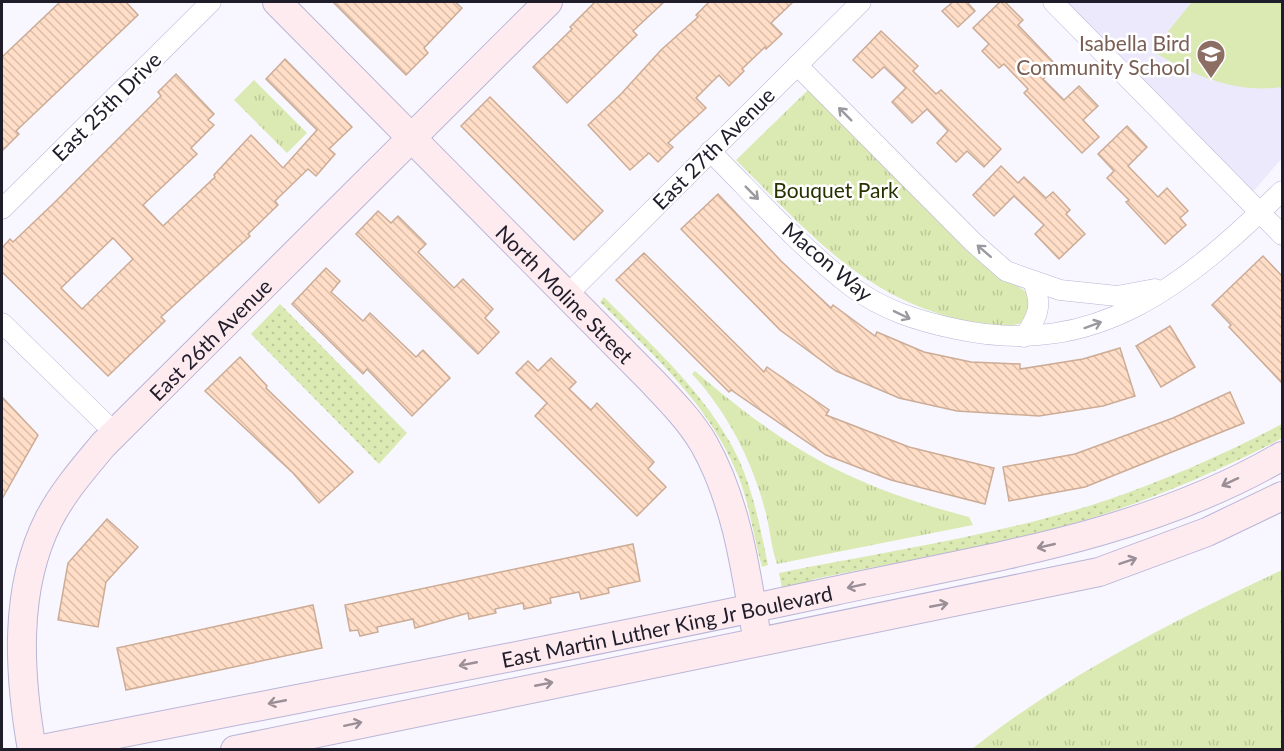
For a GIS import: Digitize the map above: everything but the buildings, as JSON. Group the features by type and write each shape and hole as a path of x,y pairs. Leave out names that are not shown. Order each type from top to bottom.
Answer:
{"main road":[{"name":"North Moline Street","path":"277,2 673,402 704,443 729,501 758,641"},
{"name":"East 26th Avenue","path":"32,750 25,707 21,649 26,592 48,520 61,498 115,433 548,2"},
{"name":"East Martin Luther King Jr Boulevard","path":"37,750 752,609 1046,546 1124,526 1198,496 1282,456"},
{"name":"East Martin Luther King Jr Boulevard","path":"234,750 1099,572 1207,532 1282,496"}],"street":[{"name":"East 25th Drive","path":"2,209 211,2"},
{"name":"East 27th Avenue","path":"566,296 861,2"},
{"path":"1053,2 1282,236"},
{"name":"Macon Way","path":"797,65 973,243 1006,271 1060,290 1118,296 1173,286"},
{"name":"Macon Way","path":"710,151 802,242 852,287 911,319 987,336 1024,337 1087,328 1117,316 1173,286 1198,268 1282,191"},
{"path":"1024,337 1040,309 1038,294 1033,282"},
{"path":"2,323 115,433"}],"shaded area":[{"name":"Isabella Bird Community School","path":"1061,2 1282,2 1282,158 1252,193"}],"green space":[{"path":"1192,2 1282,2 1282,87 1247,88 1214,81 1183,68 1152,51"},
{"path":"254,80 307,133 287,153 234,100"},
{"name":"Bouquet Park","path":"809,89 982,264 1025,291 1032,304 1023,322 1005,326 992,325 935,313 871,282 815,238 736,160"},
{"path":"604,297 686,382 728,439 748,484 768,565 762,567 737,473 711,424 678,381 600,302"},
{"path":"280,304 407,433 379,464 251,334"},
{"path":"695,371 760,423 822,462 889,492 969,517 973,525 777,564 760,491 753,473 727,421 692,374"},
{"path":"1282,424 1282,438 1271,444 1221,468 1120,509 1005,541 814,579 803,586 782,588 779,573 986,533 1107,500 1196,465"},
{"path":"1282,570 1282,749 972,749 1045,697 1122,650"}],"place":[{"name":"Isabella Bird Community School","path":"1211,80"}]}
